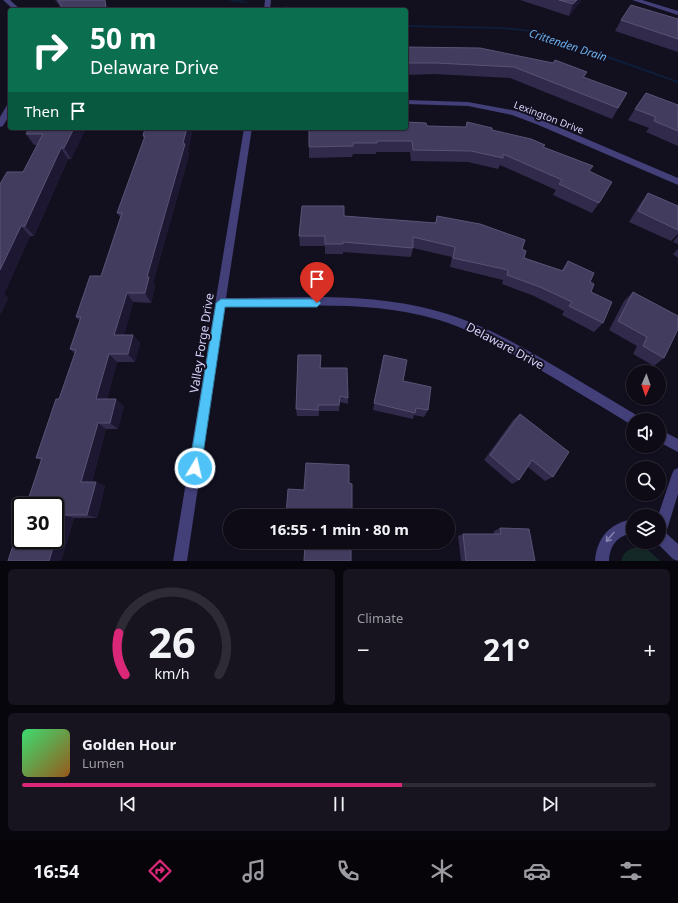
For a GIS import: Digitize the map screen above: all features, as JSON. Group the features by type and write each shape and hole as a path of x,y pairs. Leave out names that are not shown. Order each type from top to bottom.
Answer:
{"street":[{"path":"6,0 16,8"},
{"path":"635,0 650,2 678,13"},
{"name":"Lexington Drive","path":"408,102 468,104 514,113 539,122 678,182"},
{"path":"0,124 8,110"},
{"name":"Valley Forge Drive","path":"180,561 248,130"},
{"name":"Delaware Drive","path":"221,303 345,303 386,305 421,311 452,319 510,346 626,415"},
{"path":"666,439 678,446"},
{"path":"666,513 678,474"},
{"path":"602,561 604,545 610,535 620,528 626,527"},
{"path":"666,542 678,554"}],"green space":[{"path":"631,549 647,549 660,561 621,561 623,555"}],"building":[{"path":"58,0 105,0 106,8 62,8"},
{"path":"559,0 577,0 573,4"},
{"path":"631,5 678,19 678,39 621,20"},
{"path":"408,47 480,48 553,63 555,60 587,72 583,77 627,93 618,108 514,67 408,63"},
{"path":"646,93 678,105 678,131 654,121 656,117 635,109"},
{"path":"408,122 426,123 427,126 466,127 467,122 492,128 492,130 531,139 545,145 543,147 593,166 589,171 612,182 599,203 559,184 562,180 503,154 503,158 471,151 413,150 412,141 377,141 377,143 353,143 353,146 309,147 309,130 408,130"},
{"path":"28,130 73,130 64,148 61,148 25,226 21,226 0,270 0,184 7,172 23,172 43,134 26,134"},
{"path":"144,130 186,130 183,143 185,144 147,277 149,277 145,293 127,293 114,335 133,335 128,354 109,354 96,399 116,399 110,423 98,423 81,482 96,482 87,515 64,515 64,497 29,497 42,458 36,458 56,399 59,399 76,350 70,349 81,317 76,317 90,276 101,276 122,213 117,213 145,136 143,136"},
{"path":"648,193 678,206 678,230 638,211"},
{"path":"302,206 344,206 344,216 436,223 437,216 480,224 525,240 522,249 526,251 524,258 563,271 568,261 594,273 590,282 594,284 591,292 612,302 603,323 569,306 572,302 540,287 507,275 508,270 453,258 455,247 413,237 413,248 343,242 343,244 325,244 325,236 299,236"},
{"path":"633,292 678,316 678,329 664,358 643,346 647,337 618,321"},
{"path":"298,355 321,355 320,368 347,368 348,398 340,396 339,405 318,405 318,410 296,409"},
{"path":"384,355 407,360 403,381 431,387 428,410 416,408 415,413 374,403"},
{"path":"520,414 569,452 553,477 532,460 519,480 490,455"},
{"path":"306,463 349,465 349,483 352,484 352,509 287,509 288,489 304,490"},
{"path":"500,528 529,529 535,561 466,561 463,534 501,534"},
{"path":"12,549 53,549 49,561 8,561"},
{"path":"305,549 351,549 351,561 304,561"}],"waterway":[{"name":"Crittenden Drain","path":"231,0 246,2"},
{"name":"Crittenden Drain","path":"286,7 292,8"},
{"name":"Crittenden Drain","path":"408,26 502,28 531,31 678,82"}],"route":[{"path":"195,468 221,303 317,303"}]}
